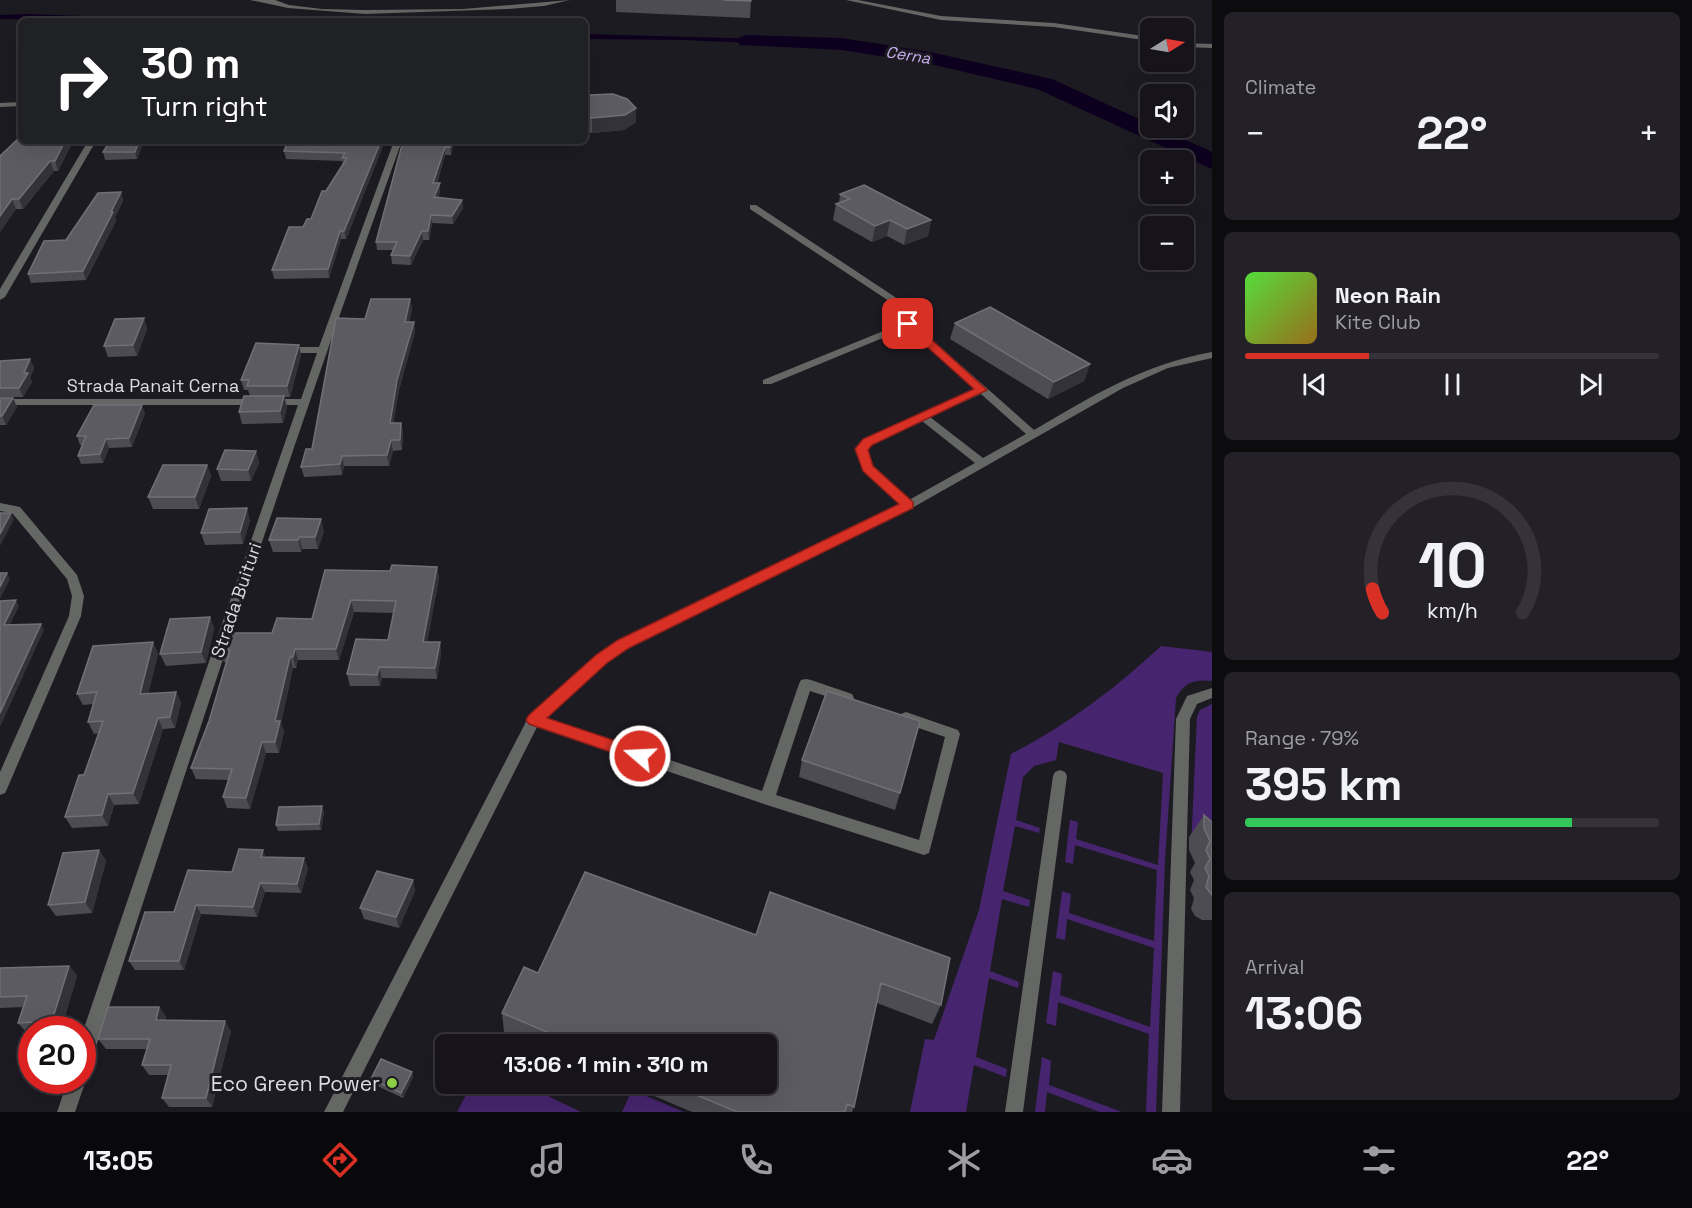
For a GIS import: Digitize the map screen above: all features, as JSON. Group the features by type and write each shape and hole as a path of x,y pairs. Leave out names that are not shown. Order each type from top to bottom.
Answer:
{"street":[{"path":"253,0 271,1 299,8 465,12 527,8 567,0"},
{"path":"849,0 941,18 1054,25 1140,38"},
{"path":"1194,45 1212,46"},
{"path":"0,105 18,104"},
{"path":"0,297 90,144"},
{"name":"Strada Buituri","path":"96,1020 217,655 323,350 398,144"},
{"path":"753,207 892,299 908,324 1033,435"},
{"path":"767,382 908,324"},
{"path":"271,350 323,350"},
{"path":"333,1112 534,720 602,659 624,644 908,505 1120,385 1189,358 1212,355"},
{"path":"908,505 867,468 861,449 868,442 981,390"},
{"name":"Strada Panait Cerna","path":"0,402 306,402"},
{"path":"924,418 983,464"},
{"path":"0,507 16,510 26,520 73,578 78,596 75,616 8,755 0,789"},
{"path":"767,799 806,684 863,703"},
{"path":"1171,1112 1183,719 1192,700 1212,693"},
{"path":"534,720 767,799 924,848 953,734 897,715"},
{"path":"1014,1112 1060,776"},
{"path":"66,1112 72,1094"}],"shaded area":[{"path":"30,14 133,18 0,19 0,15"},
{"path":"588,34 804,40 802,45 588,39"},
{"path":"1161,646 1212,652 1212,681 1200,681 1186,685 1176,698 1165,861 1156,1112 1146,1112 1149,1034 1058,1002 1056,1026 1046,1023 1053,971 1062,974 1060,995 1150,1027 1154,948 1067,919 1065,940 1056,938 1062,891 1071,894 1069,913 1154,941 1157,870 1075,845 1073,864 1065,862 1070,820 1078,822 1076,839 1158,865 1163,773 1059,742 1056,760 1034,766 1023,777 1016,820 1040,828 1039,833 1015,826 1003,891 1030,900 1029,907 1002,899 990,971 1019,982 1018,988 989,978 976,1057 1007,1069 1006,1077 974,1065 966,1112 910,1112 925,1039 934,1040 979,910 1011,754 1090,705"},
{"path":"1212,704 1212,853 1191,848 1197,716 1200,710"},
{"path":"1042,1057 1051,1061 1049,1085 1122,1112 1100,1112 1047,1092 1045,1112 1035,1112"},
{"path":"466,1094 544,1094 581,1112 457,1112"},
{"path":"630,1094 641,1094 684,1112 622,1112"}],"building":[{"path":"613,94 627,99 636,108 625,115 592,118 588,117 588,95"},
{"path":"18,139 18,144 64,144 55,161 50,161 19,199 12,199 0,216 0,156"},
{"path":"108,144 138,144 135,152 103,152"},
{"path":"287,144 380,144 344,231 340,231 328,269 272,270 289,227 303,227 307,219 311,219 322,191 326,191 347,158 342,158 345,153 284,151"},
{"path":"402,144 450,144 450,147 445,147 433,183 440,183 434,197 462,200 452,216 431,215 428,231 422,231 410,256 391,255 397,242 376,242"},
{"path":"864,185 931,220 907,229 890,220 875,226 836,204 850,199 840,194"},
{"path":"121,192 83,271 28,274 44,241 66,240 98,193"},
{"path":"371,299 410,299 405,322 414,322 397,380 390,423 401,423 400,440 391,440 387,455 342,456 340,464 301,467 306,449 312,449 336,318 365,319"},
{"path":"990,307 1090,364 1054,382 955,323"},
{"path":"144,318 133,345 104,346 115,319"},
{"path":"256,343 299,345 287,386 247,386 249,380 241,380"},
{"path":"30,359 24,373 28,373 19,388 0,388 0,361"},
{"path":"244,396 284,396 280,411 239,412"},
{"path":"0,398 13,398 2,416 0,416"},
{"path":"94,405 142,405 129,438 106,439 100,454 78,456 86,436 77,436"},
{"path":"225,450 256,451 248,470 217,469"},
{"path":"163,465 207,465 195,497 148,497"},
{"path":"247,508 240,532 201,533 209,509"},
{"path":"0,513 11,513 0,534"},
{"path":"277,518 321,519 315,537 299,537 298,540 269,540"},
{"path":"392,565 437,567 423,642 440,642 435,668 379,667 377,675 347,674 356,639 388,640 396,601 351,600 336,649 295,649 293,657 290,657 275,721 280,721 275,742 262,742 246,798 223,797 232,769 191,768 209,721 230,650 220,651 226,633 272,633 277,618 312,619 325,570 390,571"},
{"path":"0,573 7,573 0,587"},
{"path":"16,600 4,625 41,624 0,713 0,601"},
{"path":"210,617 201,652 160,654 170,619"},
{"path":"153,642 140,694 176,692 170,717 158,718 133,793 108,794 102,815 65,817 79,775 84,775 103,721 88,722 97,692 77,694 93,646"},
{"path":"827,691 920,721 900,793 802,760"},
{"path":"322,806 319,824 276,825 279,807"},
{"path":"1204,815 1212,822 1212,895 1206,887 1209,876 1205,868 1210,859 1206,850 1210,841 1204,828"},
{"path":"239,849 263,850 261,857 304,858 297,884 260,883 253,907 196,905 179,961 129,961 145,912 174,912 188,870 232,872"},
{"path":"99,850 85,902 48,905 63,853"},
{"path":"377,871 413,880 396,917 360,908"},
{"path":"585,872 756,935 770,892 950,958 941,1005 881,983 854,1107 847,1104 845,1112 737,1112 694,1094 777,1094 777,1034 551,1034 502,1013 524,967 538,973"},
{"path":"69,966 54,1016 20,1016 27,996 0,997 0,968"},
{"path":"108,1007 159,1007 156,1020 225,1021 206,1098 162,1098 171,1065 142,1065 150,1039 98,1039"},
{"path":"381,1059 412,1072 401,1093 371,1079"}],"waterway":[{"name":"Cerna","path":"747,41 842,44 930,58 1044,84 1212,161"}],"place":[{"name":"Eco Green Power","path":"392,1083"}],"route":[{"path":"640,756 534,720 602,659 624,644 908,505 867,468 861,449 868,442 981,390 908,324"}]}
